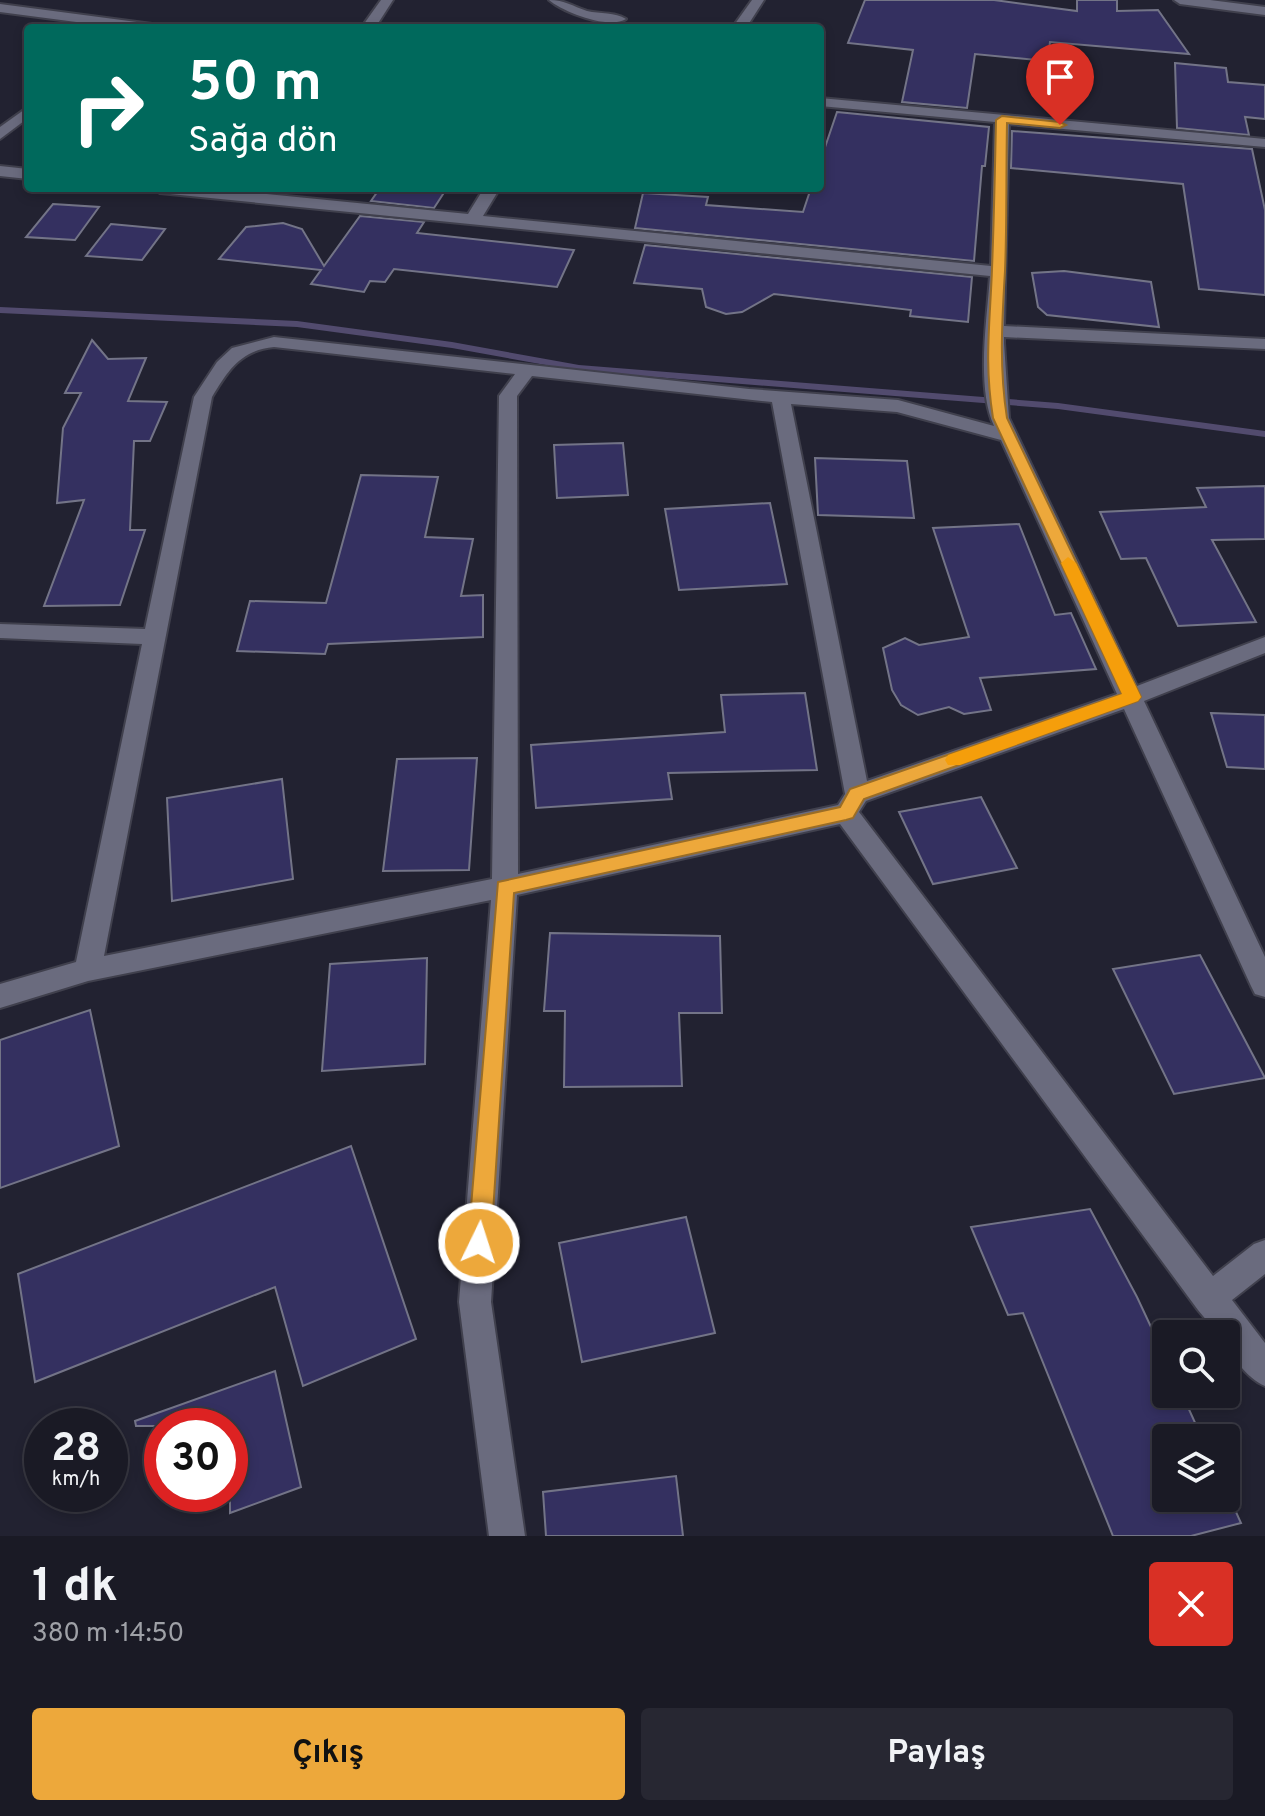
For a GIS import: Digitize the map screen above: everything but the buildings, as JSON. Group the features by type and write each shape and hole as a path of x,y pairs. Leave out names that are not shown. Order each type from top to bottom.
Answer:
{"street":[{"path":"24,12 38,0"},
{"path":"371,24 387,0"},
{"path":"555,0 583,14 618,19"},
{"path":"742,24 758,0"},
{"path":"1180,0 1265,11"},
{"path":"0,8 106,24"},
{"path":"824,102 1265,143"},
{"path":"0,135 24,114"},
{"path":"1002,120 998,272 993,331 994,383 1004,427 1265,986"},
{"path":"0,171 24,174"},
{"path":"198,192 998,272"},
{"path":"472,221 490,192"},
{"path":"993,331 1265,344"},
{"path":"88,970 203,397 226,359 254,342 780,397 898,406 1004,427"},
{"path":"507,1536 475,1302 505,887 508,396 527,371"},
{"path":"780,397 852,804 1209,1299 1265,1370"},
{"path":"0,631 155,637"},
{"path":"0,996 88,970 505,887 852,804 1265,645"},
{"path":"1209,1299 1265,1255"}],"waterway":[{"path":"0,310 297,324 452,345 579,368 1058,406 1265,434"}],"slow traffic":[{"path":"954,760 1132,697 1068,563"}],"route":[{"path":"479,1243 505,887 846,813 857,794 1132,697 1000,418 994,383 993,331 998,272 1002,120 1060,125"}]}
